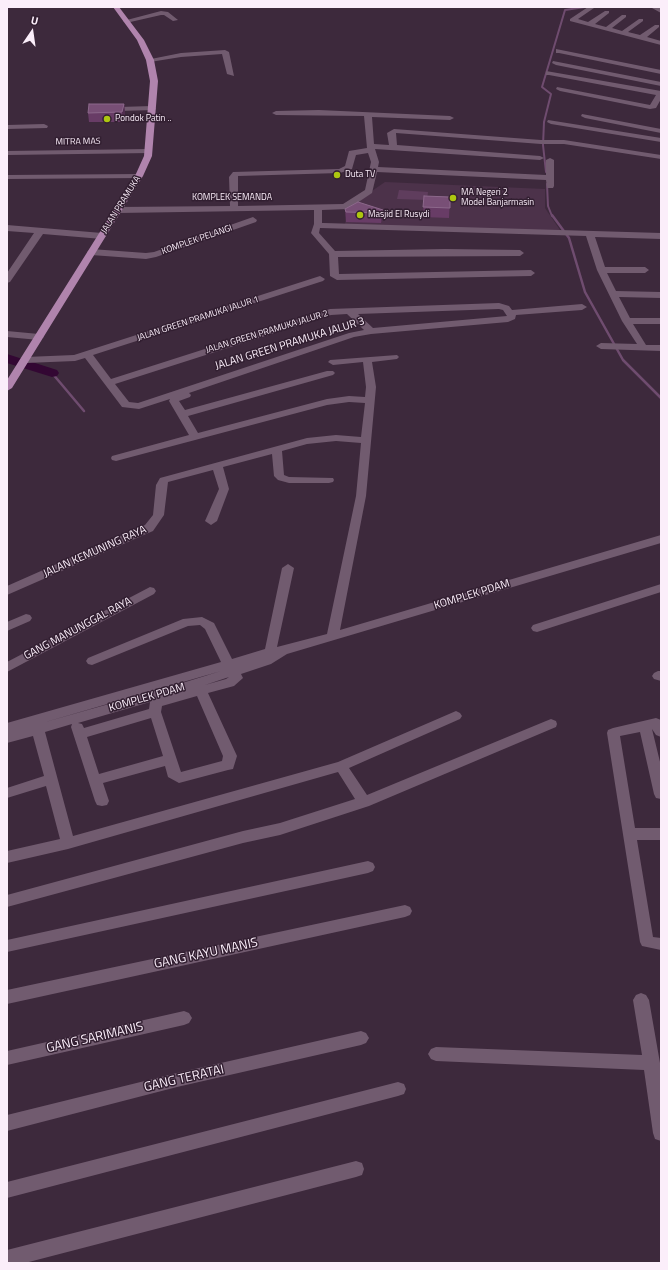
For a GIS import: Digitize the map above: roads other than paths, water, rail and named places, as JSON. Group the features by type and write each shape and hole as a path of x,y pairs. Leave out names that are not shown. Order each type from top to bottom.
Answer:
{"main road":[{"name":"JALAN PRAMUKA","path":"7,388 139,176 148,154 154,81 150,60 140,40 116,7"}],"street":[{"path":"654,7 661,11"},
{"path":"591,8 572,20 660,43"},
{"path":"589,25 607,12"},
{"path":"126,21 161,13 175,20"},
{"path":"607,29 624,16"},
{"path":"623,34 641,20"},
{"path":"641,38 657,26"},
{"path":"559,51 661,72"},
{"path":"150,60 181,55 224,52 231,74"},
{"path":"556,63 661,84"},
{"path":"549,73 660,96 652,106 647,106 560,89"},
{"path":"288,102 289,112"},
{"path":"316,102 319,112"},
{"path":"119,109 152,108"},
{"path":"276,113 319,112 450,118"},
{"path":"369,114 366,117 375,162 372,170 548,180 550,160"},
{"path":"585,116 661,131"},
{"path":"551,122 661,140"},
{"path":"7,127 44,126"},
{"path":"393,148 391,134 394,131 479,138 564,142 661,157"},
{"path":"476,154 479,138"},
{"path":"234,207 233,177 236,174 340,171 349,167 352,153 371,148 393,148 540,158"},
{"name":"MITRA MAS","path":"7,153 36,155"},
{"name":"MITRA MAS","path":"7,157 36,155 148,154"},
{"name":"KOMPLEK SEMANDA","path":"118,210 234,207 347,207 369,191 372,170"},
{"path":"7,177 139,176"},
{"path":"318,208 318,224 315,233 333,254 335,276 340,278 531,273"},
{"name":"KOMPLEK PELANGI","path":"91,252 146,256 156,254 253,220"},
{"path":"318,224 323,226 356,228 661,236"},
{"path":"7,228 102,236"},
{"path":"7,280 40,231"},
{"path":"590,234 601,270 627,321 643,347"},
{"path":"333,254 445,252 520,253"},
{"path":"601,270 645,270"},
{"name":"JALAN GREEN PRAMUKA JALUR 1","path":"25,361 75,358 320,279"},
{"path":"613,294 661,295"},
{"name":"JALAN GREEN PRAMUKA JALUR 2","path":"109,383 322,314 349,311 499,306 506,308 510,313 582,307"},
{"path":"349,311 371,331"},
{"name":"JALAN GREEN PRAMUKA JALUR 3","path":"109,383 126,405 139,406 333,341 371,331 508,319 512,317 510,313"},
{"path":"627,321 661,321"},
{"path":"7,334 39,337"},
{"path":"601,346 661,348"},
{"path":"196,438 174,401 177,397 320,352"},
{"path":"87,354 109,383"},
{"path":"333,362 394,357"},
{"path":"332,636 359,508 370,400 371,376 367,359"},
{"path":"183,414 330,373"},
{"path":"116,458 327,402 349,399 370,400"},
{"name":"JALAN KEMUNING RAYA","path":"7,591 149,528 158,515 161,486 164,480 242,458 322,438 365,440"},
{"path":"277,450 279,476 282,478 289,480 329,480"},
{"path":"211,521 224,489 217,465"},
{"name":"KOMPLEK PDAM","path":"7,728 36,724 72,714 272,656 332,636 661,539"},
{"path":"272,656 288,568"},
{"path":"537,628 661,588"},
{"name":"GANG MANUNGGAL RAYA","path":"7,667 150,591"},
{"path":"7,627 26,618"},
{"path":"92,661 196,620 206,622 210,626 230,668 237,678 234,682 160,701 154,707 154,712 171,759 174,775 183,778 225,766 230,763 230,756 201,691"},
{"path":"80,734 154,712"},
{"path":"72,714 102,801"},
{"path":"7,857 68,843 341,766 456,716"},
{"path":"661,732 656,723 613,733 647,942 661,944"},
{"path":"36,724 68,843"},
{"name":"KOMPLEK PDAM","path":"7,738 36,724"},
{"path":"7,901 236,839 280,829 364,802 551,724"},
{"path":"645,726 661,794"},
{"path":"96,780 171,759"},
{"path":"341,766 364,802"},
{"path":"7,793 52,779"},
{"path":"629,834 661,834"},
{"path":"7,946 368,867"},
{"name":"GANG KAYU MANIS","path":"7,997 405,910"},
{"path":"642,1000 661,1132"},
{"name":"GANG SARIMANIS","path":"7,1058 184,1018"},
{"name":"GANG TERATAI","path":"7,1123 177,1080 361,1038"},
{"path":"436,1054 652,1063"},
{"path":"7,1190 398,1088"},
{"path":"7,1259 356,1169"}],"waterway":[{"path":"546,172 543,145 544,122 551,94 542,87 565,10 585,7"},
{"path":"547,184 548,206 552,216"},
{"path":"552,215 569,238 585,292 623,360 661,398"},
{"path":"7,358 52,373"},
{"path":"52,373 84,411"}],"place":[{"name":"Pondok Patin ..","path":"107,119"},
{"name":"Duta TV","path":"337,175"},
{"name":"MA Negeri 2 Model Banjarmasin","path":"453,198"},
{"name":"Masjid El Rusydi","path":"360,215"}]}
